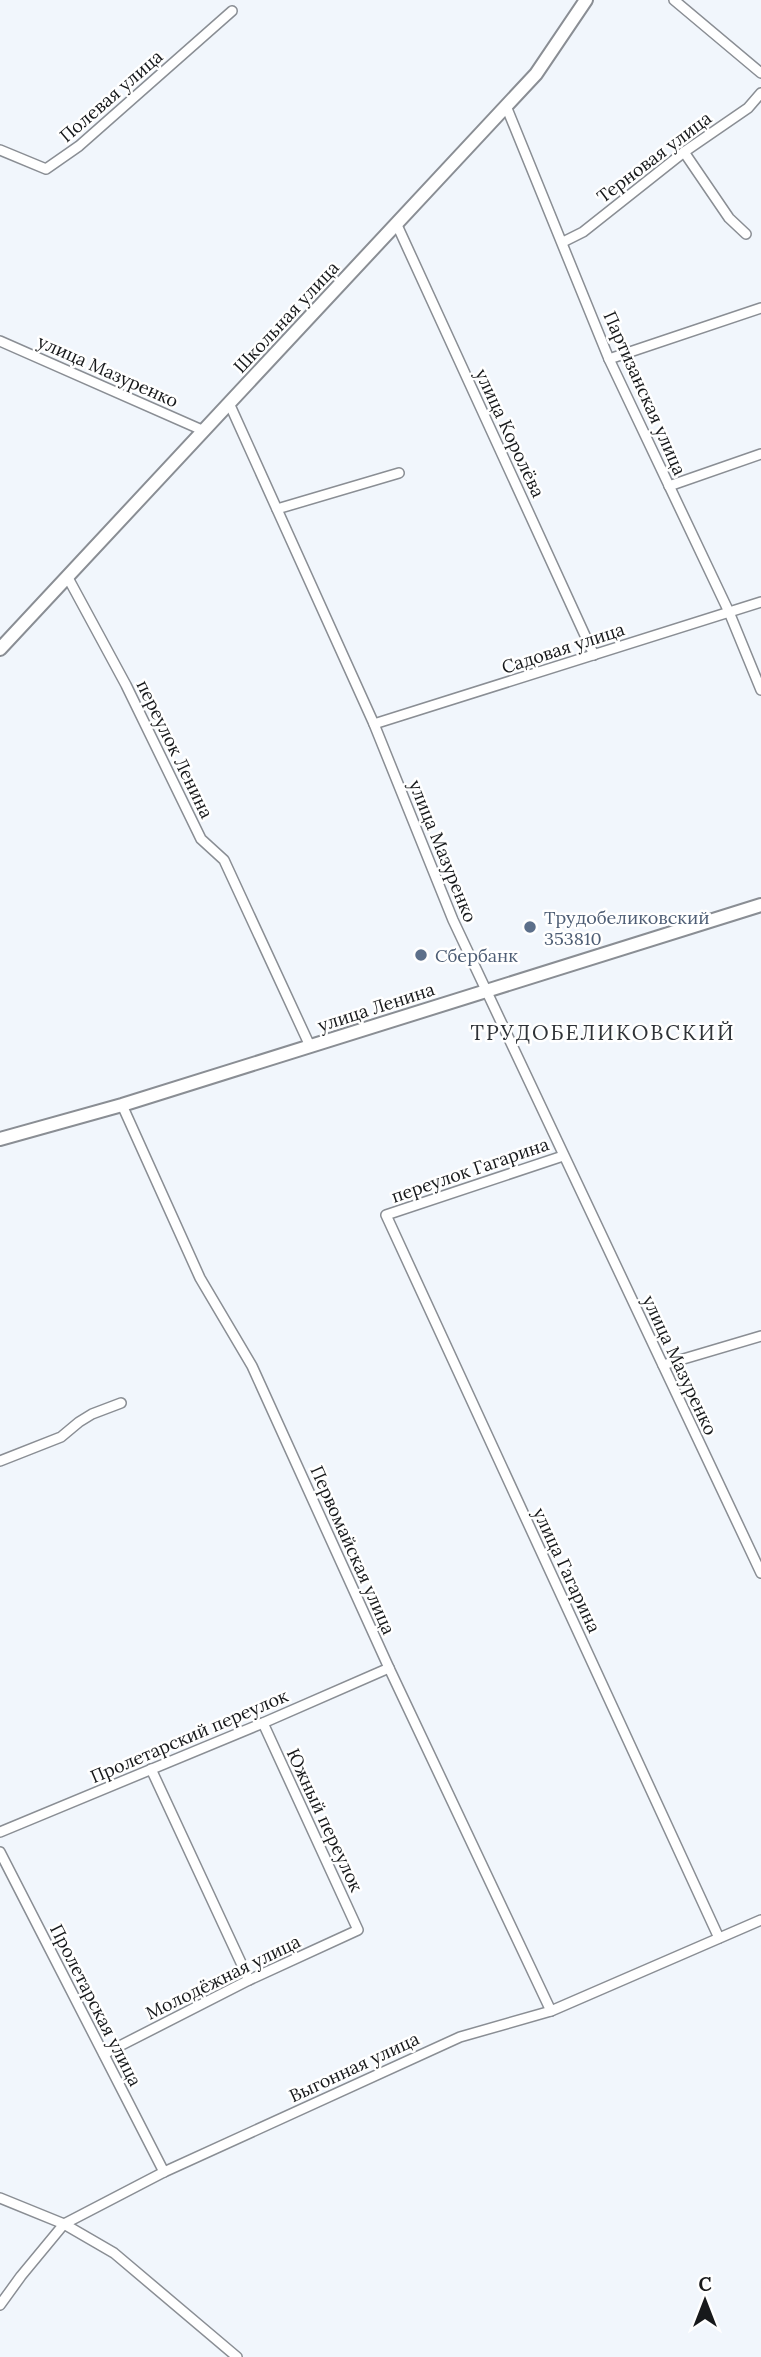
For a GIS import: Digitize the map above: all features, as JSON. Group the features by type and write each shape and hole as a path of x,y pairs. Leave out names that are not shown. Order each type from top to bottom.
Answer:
{"main road":[{"name":"Школьная улица","path":"0,649 541,68 586,0"},
{"name":"улица Ленина","path":"0,1139 122,1105 761,905"}],"street":[{"path":"674,0 761,73"},
{"name":"Полевая улица","path":"0,150 46,169 79,146 232,11"},
{"name":"Терновая улица","path":"563,242 583,232 684,152 748,108 761,93"},
{"name":"Партизанская улица","path":"506,106 609,359 729,612 761,690"},
{"path":"684,152 729,218 746,234"},
{"name":"улица Королёва","path":"397,225 594,654"},
{"path":"609,359 761,308"},
{"name":"улица Мазуренко","path":"0,341 202,430"},
{"name":"улица Мазуренко","path":"229,403 374,724 453,920 761,1573"},
{"path":"669,486 761,454"},
{"path":"277,509 399,473"},
{"name":"переулок Ленина","path":"67,576 126,685 201,839 224,860 310,1046"},
{"name":"Садовая улица","path":"374,724 761,602"},
{"name":"Первомайская улица","path":"122,1105 200,1278 253,1366 389,1668 551,2011"},
{"name":"переулок Гагарина","path":"386,1215 563,1156"},
{"name":"улица Гагарина","path":"386,1215 719,1938"},
{"path":"663,1366 761,1336"},
{"path":"0,1461 61,1437 92,1414 121,1403"},
{"name":"Пролетарский переулок","path":"0,1832 389,1668"},
{"name":"Южный переулок","path":"262,1723 358,1930"},
{"path":"151,1769 249,1980"},
{"name":"Пролетарская улица","path":"0,1852 164,2172"},
{"name":"Выгонная улица","path":"0,2305 64,2224 164,2172 460,2037 551,2011 761,1920"},
{"name":"Молодёжная улица","path":"104,2054 249,1980 358,1930"},
{"path":"0,2198 64,2224 114,2253 237,2357"}],"place":[{"name":"Трудобеликовский 353810","path":"530,927"},
{"name":"Сбербанк","path":"421,955"}],"district":[{"name":"ТРУДОБЕЛИКОВСКИЙ","path":"603,1032"}]}
